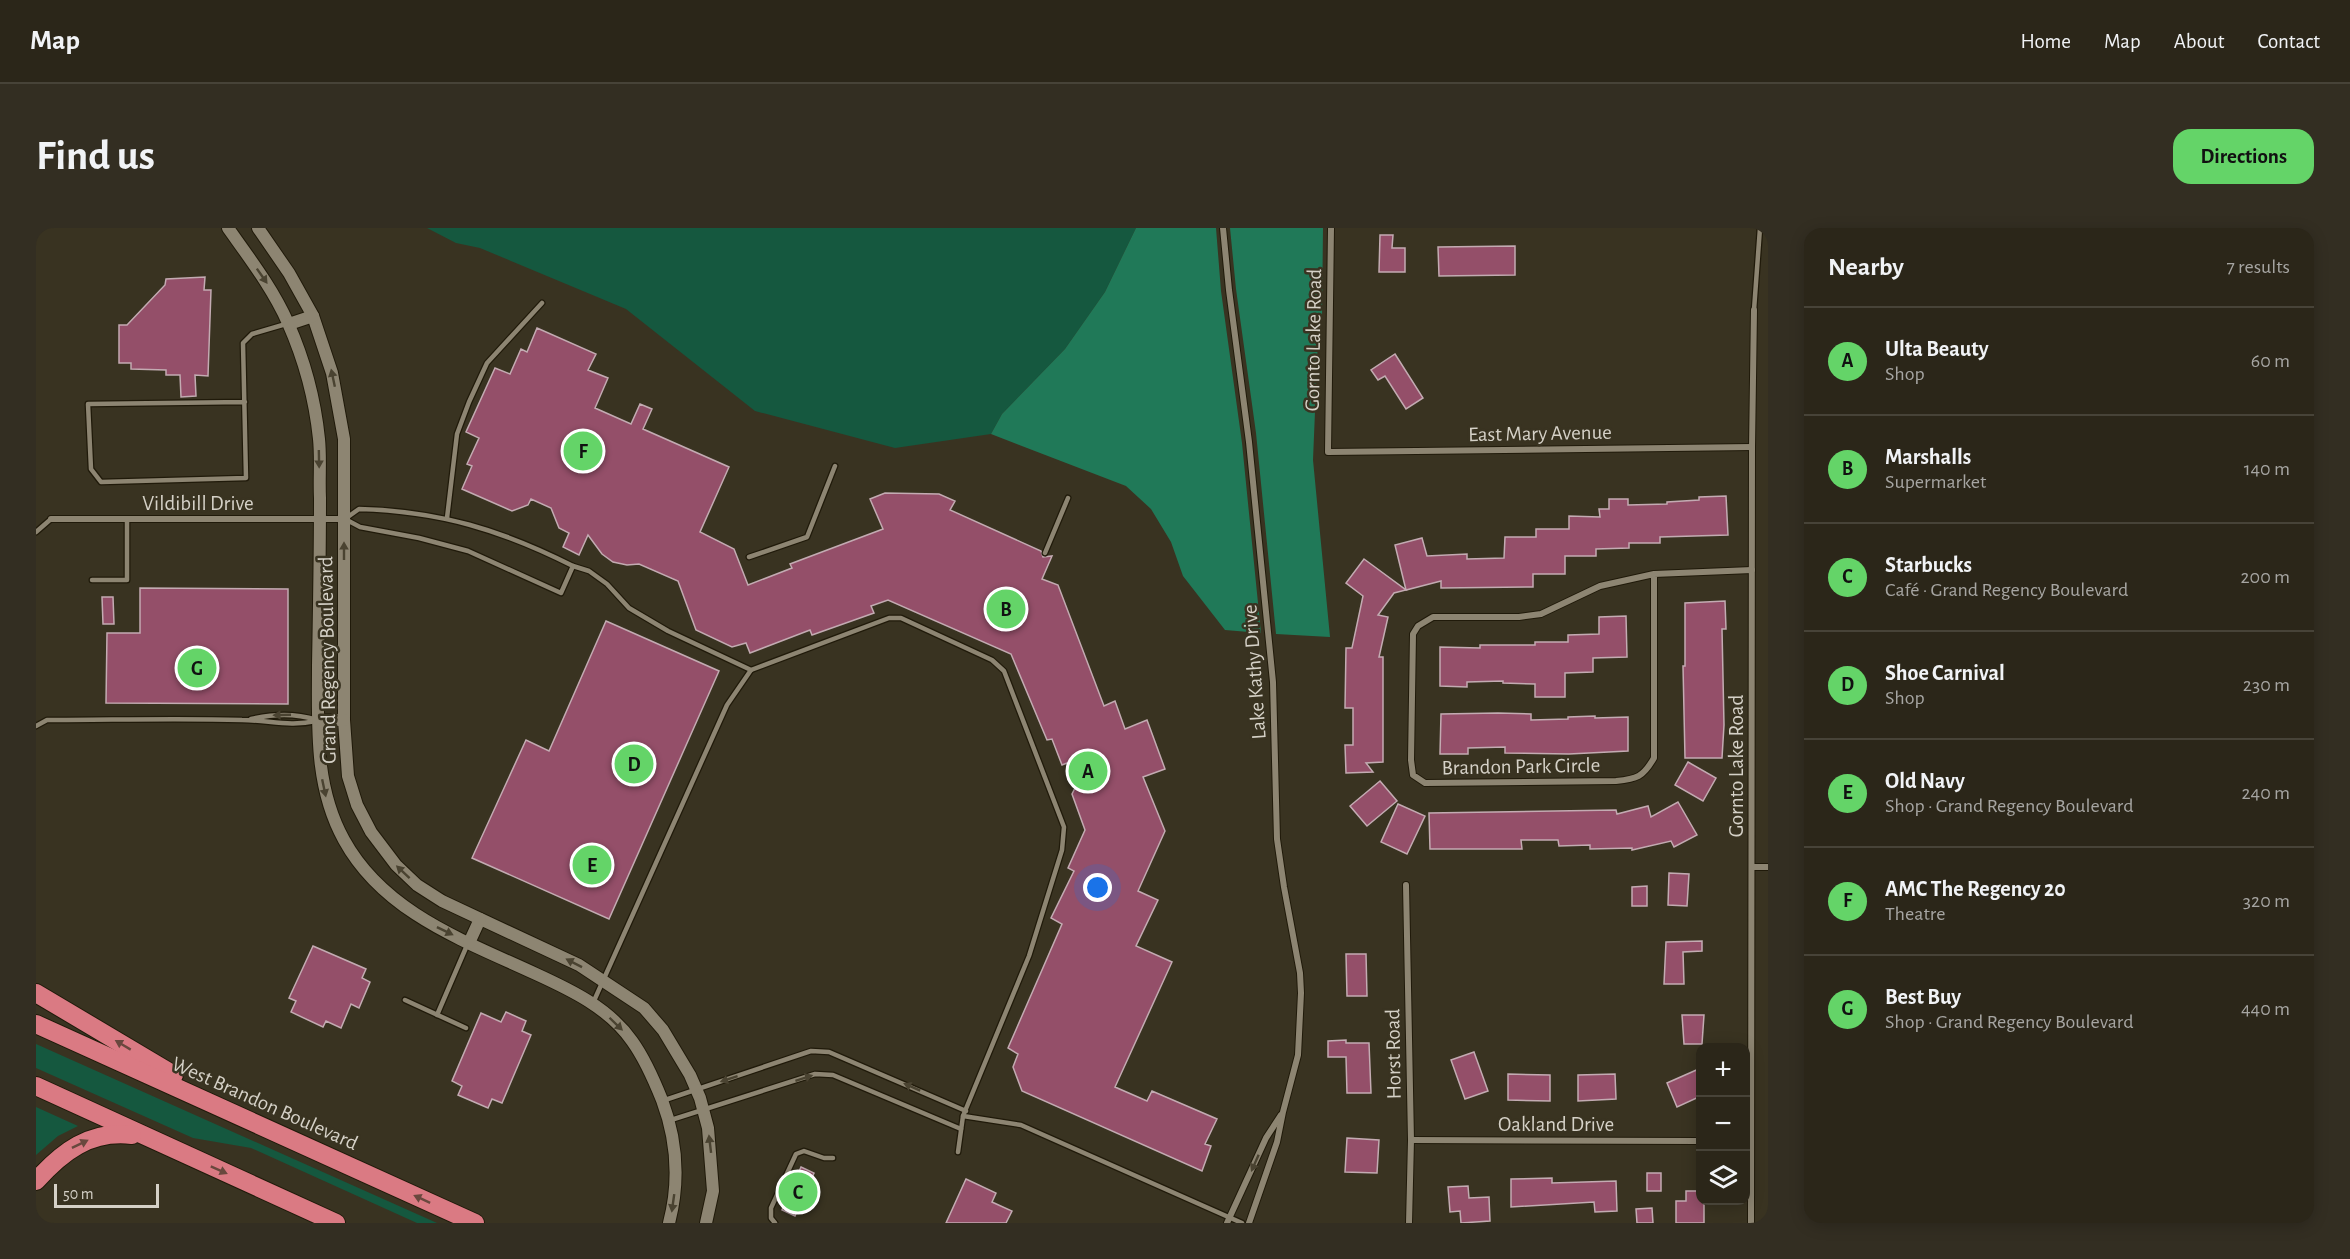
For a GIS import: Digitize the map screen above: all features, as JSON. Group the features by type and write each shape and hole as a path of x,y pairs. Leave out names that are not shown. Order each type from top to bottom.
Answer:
{"highway":[{"path":"36,993 245,1118"},
{"name":"West Brandon Boulevard","path":"36,1024 475,1223"},
{"path":"36,1086 336,1223"},
{"path":"36,1181 63,1154 85,1141 113,1134 145,1137"}],"street":[{"name":"Grand Regency Boulevard","path":"228,228 267,282 289,324 306,375 319,439 318,720 323,785 331,813 344,842 359,863 401,905 420,919 571,990 593,1004 632,1040 662,1101 676,1156 676,1182 669,1223"},
{"name":"Grand Regency Boulevard","path":"258,228 289,273 313,316 332,373 344,439 344,720 348,777 357,805 371,832 396,865 417,885 442,901 579,965 644,1008 650,1015 678,1053 703,1110 712,1158 712,1191 706,1223"},
{"name":"Lake Kathy Drive","path":"1223,228 1227,280 1249,442 1273,682 1277,839 1300,973 1301,1014 1298,1055 1282,1112 1277,1142 1249,1223"},
{"name":"Gornto Lake Road","path":"1328,452 1330,228"},
{"name":"Gornto Lake Road","path":"1749,1097 1754,310"},
{"path":"289,324 313,316"},
{"name":"East Mary Avenue","path":"1328,452 1752,447"},
{"name":"Vildibill Drive","path":"51,519 345,519"},
{"name":"Brandon Park Circle","path":"1654,574 1654,758 1645,773 1630,780 1616,781 1425,783 1413,775 1411,760 1413,634 1418,626 1434,617 1519,617 1541,614 1600,586 1654,574 1752,570"},
{"path":"318,720 344,720"},
{"path":"1752,867 1768,867"},
{"name":"Horst Road","path":"1406,885 1411,1140 1408,1223"},
{"path":"469,943 480,919"},
{"name":"Lake Kathy Drive","path":"1229,1220 1266,1138 1282,1112"},
{"name":"Oakland Drive","path":"1411,1140 1696,1141"},
{"name":"Gornto Lake Road","path":"1748,1151 1751,1223"}],"lane":[{"path":"1754,310 1760,228"},
{"path":"447,518 457,435 473,391 493,356 542,303"},
{"path":"244,402 88,404 91,469 101,482 246,478 243,343 252,334 289,324"},
{"path":"749,557 807,537 835,466"},
{"path":"1045,553 1068,498"},
{"path":"573,566 561,592 468,551 419,538 360,527 345,519 359,509 396,510 447,518 498,533 589,571 606,584 629,608 668,631 751,670"},
{"path":"36,532 51,519"},
{"path":"92,580 128,580 128,519"},
{"path":"593,1004 727,705 751,670 889,618 901,618 992,660 1005,672 1063,825 1064,834 1062,850 1029,956 964,1114 958,1152"},
{"path":"36,726 47,720 246,720 299,715 318,720"},
{"path":"246,720 300,725 318,720"},
{"path":"436,1015 469,943"},
{"path":"405,1000 466,1028"},
{"path":"662,1101 811,1051 821,1051 847,1059 964,1114 1021,1125 1229,1220 1242,1223"},
{"path":"668,1121 815,1074 825,1074 851,1082 961,1129"},
{"path":"775,1223 771,1218 771,1208 796,1154 804,1151 824,1158 833,1158"}],"green space":[{"path":"427,228 1136,228 1105,292 1065,349 1002,414 991,434 895,448 755,411 626,309 480,248 456,243"},
{"path":"1136,228 1216,228 1221,291 1242,443 1261,633 1225,630 1183,576 1171,542 1151,509 1126,486 991,434 1002,414 1065,349 1105,292"},
{"path":"1230,228 1323,228 1322,319 1318,339 1313,460 1330,637 1276,634 1256,433"},
{"path":"36,1044 437,1223 417,1223 251,1148 193,1138 36,1068"},
{"path":"36,1107 78,1126 58,1136 36,1155"}],"building":[{"path":"1380,235 1393,235 1392,248 1405,248 1405,272 1379,272"},
{"path":"1515,246 1515,275 1439,276 1438,247"},
{"path":"205,277 204,290 211,290 208,376 195,375 196,396 181,397 180,375 166,375 166,370 131,369 131,363 119,363 119,325 127,325 165,285 166,279"},
{"path":"537,328 596,354 588,370 608,378 595,408 631,424 640,404 652,409 643,429 729,467 700,532 734,549 748,585 792,568 790,564 883,529 870,499 885,493 939,494 955,501 950,510 1041,551 1043,557 1052,556 1042,579 1058,585 1104,706 1115,701 1125,729 1147,720 1165,769 1143,777 1165,831 1138,891 1158,900 1136,946 1172,962 1115,1087 1147,1101 1152,1091 1217,1119 1205,1144 1211,1146 1202,1171 1022,1091 1013,1067 1018,1054 1008,1048 1062,924 1051,918 1074,871 1068,868 1085,830 1072,794 1076,786 1067,763 1062,765 1052,739 1047,740 1011,654 888,600 871,606 874,613 812,635 810,630 750,653 746,643 732,647 696,630 678,581 639,564 627,565 613,562 602,554 588,535 579,555 563,547 569,533 559,528 551,508 531,499 528,505 512,511 462,489 472,466 467,464 479,438 466,432 495,368 510,374 521,349 527,352"},
{"path":"1395,354 1423,398 1406,409 1385,376 1378,380 1371,370"},
{"path":"1726,496 1728,535 1660,537 1660,543 1629,543 1629,548 1596,549 1596,556 1565,556 1565,574 1533,574 1533,587 1441,588 1441,581 1406,590 1395,545 1422,538 1427,556 1467,554 1467,559 1504,558 1505,537 1536,537 1536,529 1569,529 1569,516 1600,517 1599,509 1609,509 1609,499 1628,499 1628,505 1667,504 1667,502 1699,500 1699,497"},
{"path":"1364,559 1406,590 1394,593 1378,615 1388,617 1379,657 1383,657 1383,762 1366,763 1373,772 1346,773 1345,745 1353,745 1353,708 1345,708 1346,648 1352,648 1363,596 1346,583"},
{"path":"140,588 288,589 288,704 106,703 107,633 140,633"},
{"path":"102,597 113,597 114,624 103,624"},
{"path":"1725,601 1726,629 1722,629 1724,725 1722,758 1685,758 1683,666 1685,666 1685,603"},
{"path":"1626,616 1627,657 1593,658 1593,672 1565,673 1565,697 1535,697 1535,684 1503,683 1503,681 1467,682 1467,687 1440,686 1440,647 1480,648 1480,645 1535,645 1535,642 1568,642 1568,635 1599,634 1599,617"},
{"path":"606,621 719,671 609,919 472,858 526,740 549,751"},
{"path":"1441,714 1531,714 1531,720 1595,716 1595,718 1628,717 1628,751 1569,754 1505,753 1505,747 1468,748 1468,754 1440,754"},
{"path":"1688,762 1716,778 1703,801 1675,785"},
{"path":"1380,781 1397,801 1367,826 1350,806"},
{"path":"1678,802 1697,835 1674,847 1671,841 1632,850 1632,848 1590,849 1590,845 1559,846 1558,840 1521,840 1522,849 1430,849 1429,813 1616,810 1617,814 1648,806 1651,817"},
{"path":"1398,804 1425,816 1407,854 1381,842"},
{"path":"1669,873 1689,874 1687,906 1668,905"},
{"path":"1647,886 1647,906 1632,906 1632,887"},
{"path":"1702,941 1702,951 1683,952 1684,984 1664,984 1666,942"},
{"path":"313,946 366,969 362,978 370,982 359,1008 351,1004 341,1028 326,1021 323,1027 291,1012 296,1001 289,998"},
{"path":"1346,954 1366,954 1367,996 1347,996"},
{"path":"506,1012 526,1021 522,1031 531,1035 502,1103 492,1099 488,1108 458,1095 462,1086 452,1081 481,1013 501,1022"},
{"path":"1682,1015 1704,1015 1702,1043 1684,1044"},
{"path":"1346,1040 1346,1043 1369,1043 1371,1093 1347,1093 1346,1057 1328,1057 1328,1041"},
{"path":"1474,1052 1488,1091 1465,1099 1451,1060"},
{"path":"1696,1070 1696,1098 1677,1107 1667,1083"},
{"path":"1508,1074 1550,1075 1550,1101 1508,1100"},
{"path":"1615,1074 1616,1099 1578,1101 1578,1075"},
{"path":"1347,1138 1379,1140 1377,1173 1345,1172"},
{"path":"801,1167 814,1173 795,1216 782,1210"},
{"path":"1647,1173 1661,1173 1661,1191 1647,1191"},
{"path":"1552,1178 1552,1183 1616,1181 1617,1211 1595,1212 1594,1202 1511,1207 1511,1179"},
{"path":"966,1179 996,1193 992,1202 1012,1211 1006,1223 946,1223"},
{"path":"1468,1186 1469,1198 1489,1197 1490,1221 1461,1223 1460,1211 1450,1212 1448,1187"},
{"path":"1686,1191 1696,1191 1696,1205 1704,1205 1704,1223 1676,1223 1676,1201 1686,1201"},
{"path":"1652,1208 1653,1223 1637,1223 1636,1209"}],"place":[{"name":"AMC The Regency 20","path":"583,451"},
{"name":"Marshalls","path":"1006,609"},
{"name":"Best Buy","path":"197,668"},
{"name":"Shoe Carnival","path":"634,764"},
{"name":"Ulta Beauty","path":"1088,771"},
{"name":"Old Navy","path":"592,865"},
{"name":"Starbucks","path":"798,1192"}]}
